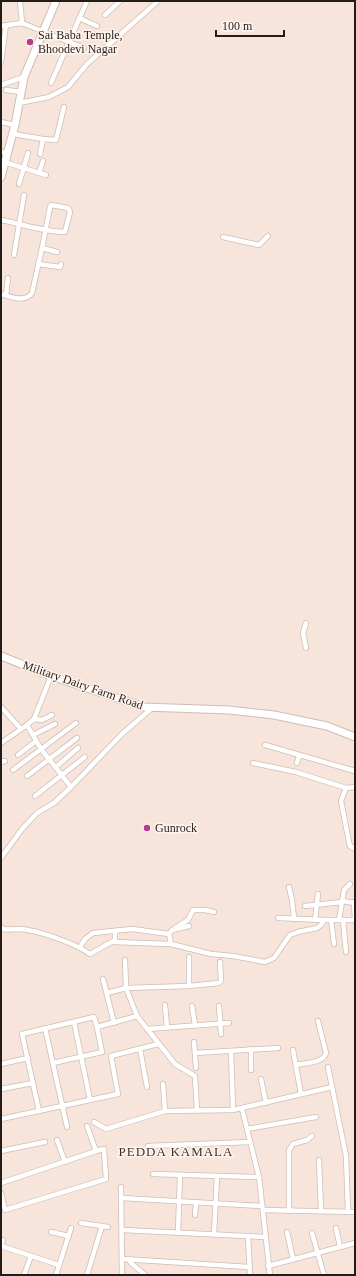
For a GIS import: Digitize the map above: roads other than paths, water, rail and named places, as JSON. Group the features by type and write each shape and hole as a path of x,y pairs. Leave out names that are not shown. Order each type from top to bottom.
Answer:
{"main road":[{"path":"1,177 4,152 16,125 24,77 56,1"},
{"name":"Military Dairy Farm Road","path":"1,656 50,676 136,705 152,708 229,710 274,715 327,726 355,737"}],"street":[{"path":"20,1 22,23"},
{"path":"51,83 87,1"},
{"path":"104,15 120,1"},
{"path":"19,104 49,97 68,87 91,59 158,1"},
{"path":"79,18 97,26"},
{"path":"1,62 4,26 22,23 70,41 84,48"},
{"path":"1,85 24,77"},
{"path":"6,90 21,92"},
{"path":"13,134 56,140 64,106"},
{"path":"1,122 16,125"},
{"path":"40,154 43,139"},
{"path":"20,184 28,154"},
{"path":"39,173 43,160"},
{"path":"4,162 46,175"},
{"path":"14,255 24,195"},
{"path":"1,220 46,230 65,232 70,212 68,208 51,205 46,230 32,293 29,297 24,299 3,295 8,278"},
{"path":"223,237 259,245 268,236"},
{"path":"42,248 56,252"},
{"path":"38,264 60,267 60,264"},
{"path":"306,623 304,633 306,648"},
{"path":"1,743 34,720 50,676"},
{"path":"1,707 21,729"},
{"path":"1,858 22,829 37,813 54,803 122,734 152,708"},
{"path":"34,720 42,720 52,715"},
{"path":"13,770 76,723"},
{"path":"33,735 55,724"},
{"path":"27,725 41,749 71,787"},
{"path":"27,776 77,738"},
{"path":"18,755 36,741"},
{"path":"265,745 355,771"},
{"path":"56,767 78,748"},
{"path":"297,763 299,756"},
{"path":"35,796 85,757"},
{"path":"253,763 296,772 346,788 355,788"},
{"path":"346,788 341,801 350,846 355,849"},
{"path":"346,952 341,920 342,902 344,890 350,884"},
{"path":"289,887 294,918"},
{"path":"315,920 318,894"},
{"path":"278,918 355,920 355,902 305,906"},
{"path":"171,932 188,920 193,910 214,912"},
{"path":"1,927 3,929 33,931 80,947 90,954 113,942 171,944 211,954 233,956 265,962 274,958 290,936 298,932 317,928 324,920"},
{"path":"330,920 334,944"},
{"path":"80,947 85,939 93,933 132,930 171,932 189,926"},
{"path":"113,942 116,937 115,931"},
{"path":"171,932 171,944"},
{"path":"189,957 189,986"},
{"path":"125,960 126,988 137,1016 175,1064 195,1076 197,1110"},
{"path":"107,993 126,988 189,986 219,983 221,981 220,962"},
{"path":"103,979 114,1023"},
{"path":"165,1005 167,1027"},
{"path":"192,1006 195,1025"},
{"path":"219,1006 221,1034"},
{"path":"97,1027 137,1016"},
{"path":"39,1111 22,1034 94,1017 102,1052 53,1064"},
{"path":"296,1065 320,1060 326,1056 318,1021"},
{"path":"74,1022 90,1100"},
{"path":"147,1029 230,1022"},
{"path":"45,1028 61,1106 67,1127"},
{"path":"194,1042 196,1068"},
{"path":"1,1119 118,1094 111,1056 158,1044"},
{"path":"195,1053 278,1048"},
{"path":"140,1049 147,1087"},
{"path":"251,1049 251,1070"},
{"path":"293,1050 301,1094"},
{"path":"231,1051 233,1110"},
{"path":"1,1064 28,1058"},
{"path":"328,1067 346,1156 348,1212"},
{"path":"261,1079 266,1103"},
{"path":"1,1089 33,1083"},
{"path":"163,1084 165,1111"},
{"path":"94,1122 106,1129 165,1111 242,1109 332,1087"},
{"path":"242,1109 259,1177 270,1275"},
{"path":"247,1129 316,1117"},
{"path":"88,1126 96,1151"},
{"path":"289,1211 289,1150 293,1144 307,1140 312,1136"},
{"path":"57,1140 65,1162"},
{"path":"1,1151 45,1142"},
{"path":"148,1146 250,1142"},
{"path":"1,1183 104,1149 106,1179 5,1210 1,1193"},
{"path":"319,1160 321,1211"},
{"path":"153,1174 259,1177"},
{"path":"178,1232 180,1175"},
{"path":"214,1234 217,1176"},
{"path":"121,1187 122,1230 125,1259 122,1275"},
{"path":"122,1198 215,1203 289,1211 355,1212"},
{"path":"195,1215 196,1203"},
{"path":"81,1223 105,1226 88,1275"},
{"path":"56,1275 58,1264 71,1228"},
{"path":"336,1228 340,1247"},
{"path":"122,1230 265,1237"},
{"path":"51,1232 69,1236"},
{"path":"287,1232 293,1259"},
{"path":"312,1233 324,1275"},
{"path":"248,1236 250,1275"},
{"path":"3,1240 1,1246 58,1264"},
{"path":"268,1266 355,1243"},
{"path":"24,1275 31,1256"},
{"path":"125,1259 250,1266"},
{"path":"125,1259 145,1275"}],"place":[{"name":"Sai Baba Temple, Bhoodevi Nagar","path":"30,42"},
{"name":"Gunrock","path":"147,828"}],"district":[{"name":"PEDDA KAMALA","path":"176,1151"}]}
